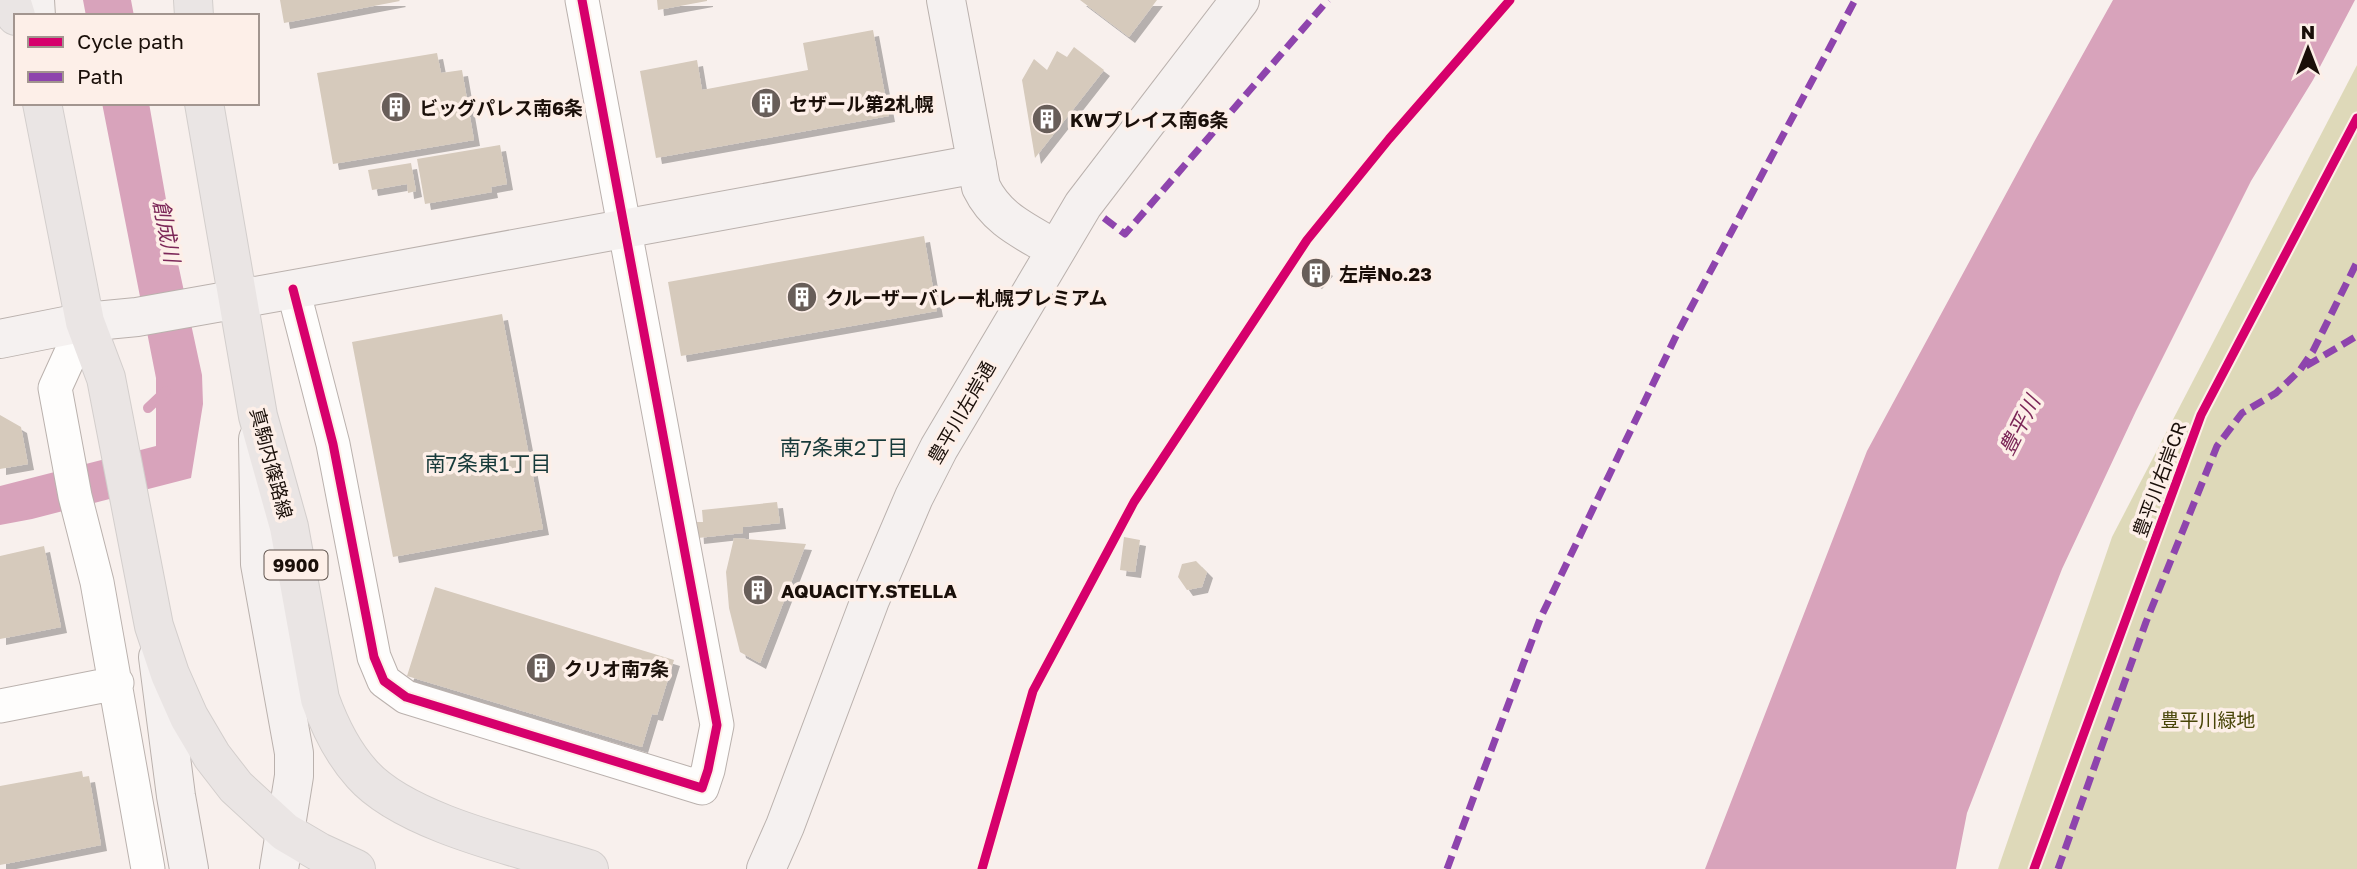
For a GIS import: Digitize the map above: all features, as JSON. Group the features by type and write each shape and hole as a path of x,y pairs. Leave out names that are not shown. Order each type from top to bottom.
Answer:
{"main road":[{"name":"真駒内篠路線","path":"204,105 258,416 289,527 320,699 329,724 343,750 363,776 386,795 413,811 447,825 589,869"},
{"path":"44,107 85,322 106,378 154,626 170,674 189,716 212,755 236,787 285,832 356,869"}],"street":[{"path":"293,289 333,444 374,657 384,681 406,697 702,788 717,725 582,0"},
{"path":"946,0 981,187 989,203 1003,217 1055,249"},
{"name":"豊平川左岸通","path":"766,869 785,826 870,600 914,497 939,448 1083,205 1240,0"},
{"path":"0,339 85,322 137,317 193,307 977,164"},
{"path":"85,322 55,388 75,496 97,582 117,683 148,869"},
{"path":"258,416 260,564 295,776 279,869"},
{"path":"154,626 176,796 190,869"},
{"path":"0,706 117,683"}],"green space":[{"name":"豊平川緑地","path":"2357,65 2357,869 1998,869 2112,537"}],"water":[{"path":"83,0 131,0 134,14 86,14"},
{"name":"豊平川","path":"2113,0 2355,0 2313,80 2251,181 2136,411 2062,569 1967,813 1956,869 1705,869 1867,451"},
{"name":"創成川","path":"102,105 149,105 174,245 202,375 203,404 191,478 0,525 0,486 156,446 156,378"}],"building":[{"path":"280,0 399,0 400,1 284,23"},
{"path":"657,0 707,0 707,1 658,10"},
{"path":"1080,0 1157,0 1129,37"},
{"name":"セザール第2札幌","path":"873,30 889,116 656,158 640,71 697,60 702,90 808,70 803,43"},
{"name":"KWプレイス南6条","path":"1074,47 1104,70 1035,158 1022,80 1034,59 1047,70 1057,51 1067,57"},
{"name":"ビッグパレス南6条","path":"437,53 441,73 462,70 474,140 333,164 317,73"},
{"path":"500,145 507,184 491,187 492,192 425,204 417,159"},
{"path":"411,163 416,191 408,193 407,184 372,190 368,170"},
{"name":"クルーザーバレー札幌プレミアム","path":"924,236 937,311 681,356 668,282"},
{"name":"左岸No.23","path":"1317,263 1327,270 1316,283 1306,276"},
{"path":"502,314 543,529 393,557 352,342"},
{"path":"0,415 21,427 28,464 0,469"},
{"path":"777,502 780,523 743,527 743,533 698,538 697,522 703,522 702,510"},
{"path":"1124,537 1140,540 1135,572 1120,570"},
{"name":"AQUACITY.STELLA","path":"734,538 806,544 760,663 740,652 729,608 726,572"},
{"path":"44,546 61,627 0,639 0,556"},
{"path":"1196,561 1207,572 1202,587 1187,590 1178,577 1182,564"},
{"name":"クリオ南7条","path":"435,587 674,660 657,715 652,714 642,747 407,676"},
{"path":"82,771 83,777 89,776 101,845 0,865 0,786"}],"waterway":[{"path":"148,408 166,391"}],"marked path":[{"path":"1104,218 1125,234 1328,0"},
{"path":"1447,869 1540,619 1677,334 1855,0"},
{"path":"2058,869 2146,622 2217,446 2242,413 2276,393 2300,370 2313,351 2357,262"},
{"path":"2306,366 2357,336"}],"cycle path":[{"path":"293,289 333,444 374,657 384,681 406,697 702,788 717,725 582,0"},
{"path":"982,869 1033,691 1134,502 1307,240 1389,139 1510,0"},
{"name":"豊平川右岸CR","path":"2034,869 2201,415 2357,118"}],"place":[{"name":"セザール第2札幌","path":"766,103"},
{"name":"ビッグパレス南6条","path":"396,107"},
{"name":"KWプレイス南6条","path":"1047,119"},
{"name":"左岸No.23","path":"1316,273"},
{"name":"クルーザーバレー札幌プレミアム","path":"802,297"},
{"name":"AQUACITY.STELLA","path":"758,590"},
{"name":"クリオ南7条","path":"541,668"}],"district":[{"name":"南7条東2丁目","path":"844,447"},
{"name":"南7条東1丁目","path":"488,463"}]}
